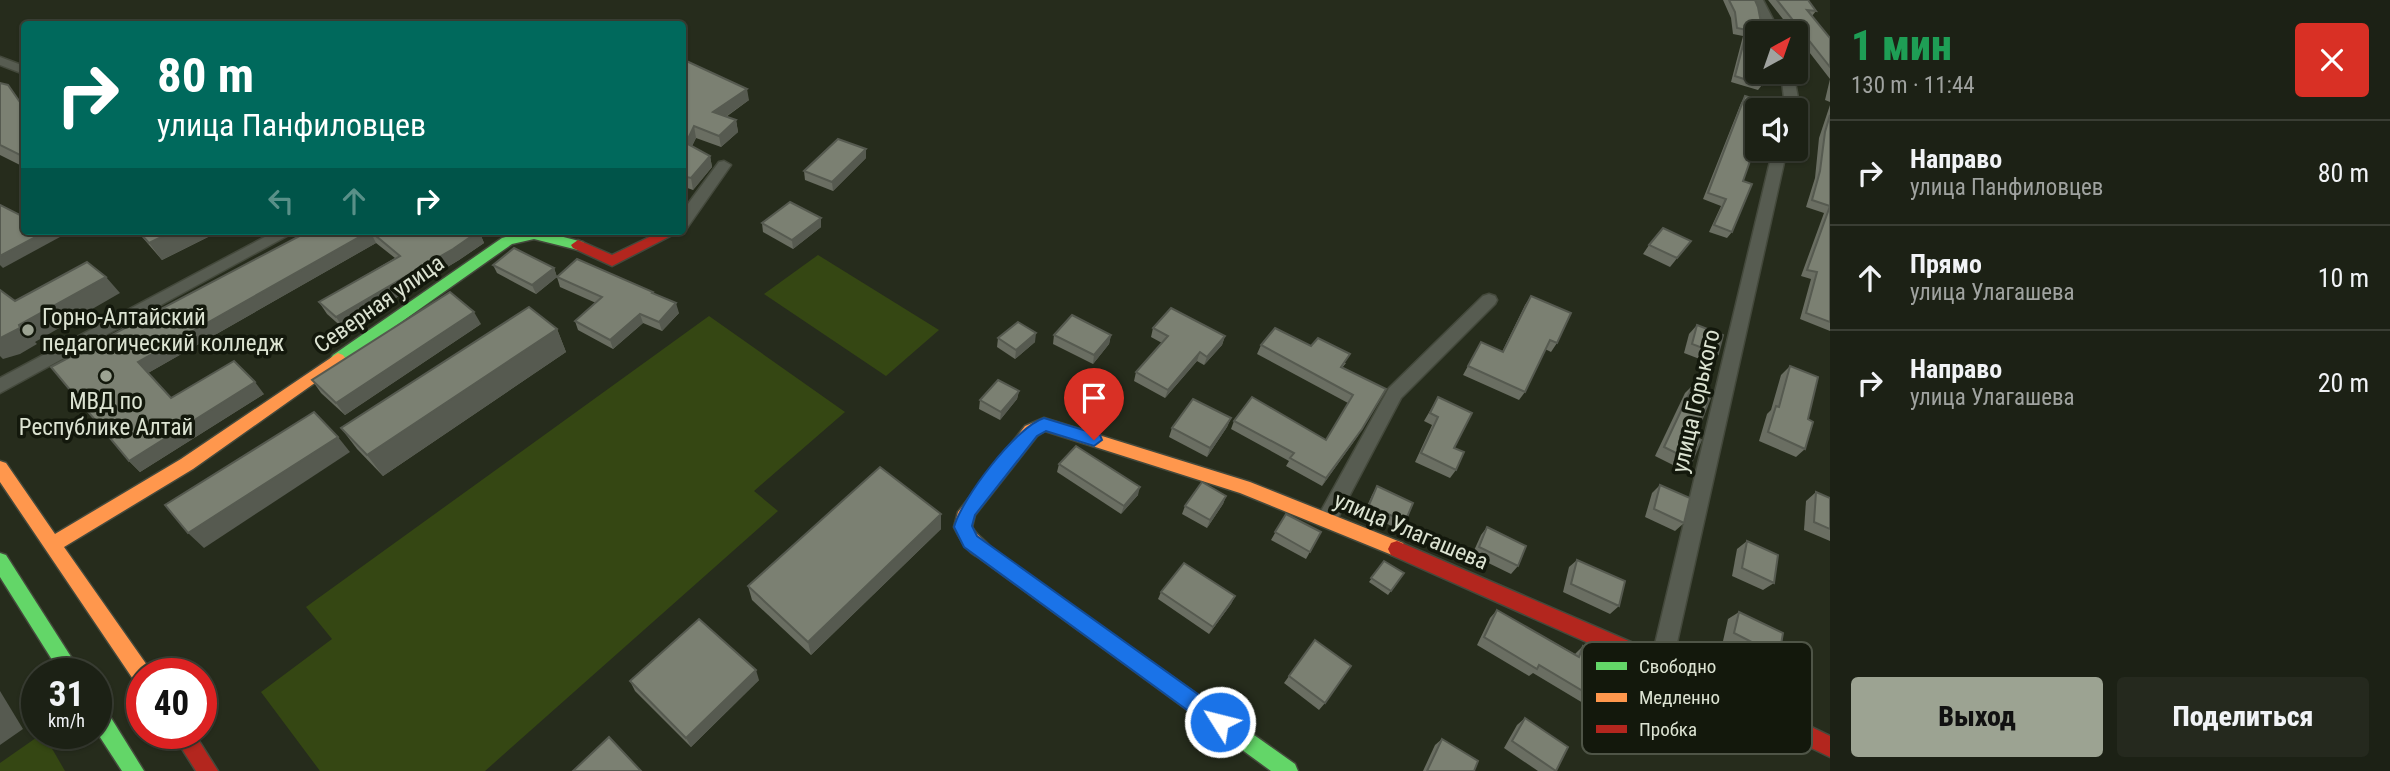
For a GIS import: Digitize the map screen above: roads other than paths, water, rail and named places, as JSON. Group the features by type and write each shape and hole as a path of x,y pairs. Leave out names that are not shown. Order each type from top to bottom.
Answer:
{"street":[{"path":"1757,0 1768,21"},
{"path":"0,61 21,69"},
{"name":"улица Горького","path":"1666,642 1777,161"},
{"path":"686,218 724,165"},
{"path":"0,386 281,235"},
{"name":"Северная улица","path":"52,545 187,464 519,235"},
{"name":"Северная улица","path":"549,235 612,261 665,235"},
{"path":"1327,519 1395,393 1489,300"},
{"name":"улица Улагашева","path":"1288,771 970,541 963,527 967,512 1031,431 1044,424 1244,487 1327,519 1608,642"},
{"path":"0,468 130,658"},
{"path":"0,561 62,658"},
{"path":"112,737 134,771"},
{"name":"улица Улагашева","path":"1812,738 1830,747"},
{"path":"193,749 208,771"}],"place":[{"name":"Горно-Алтайский педагогический колледж","path":"28,330"},
{"name":"МВД по Республике Алтай","path":"106,376"}]}
